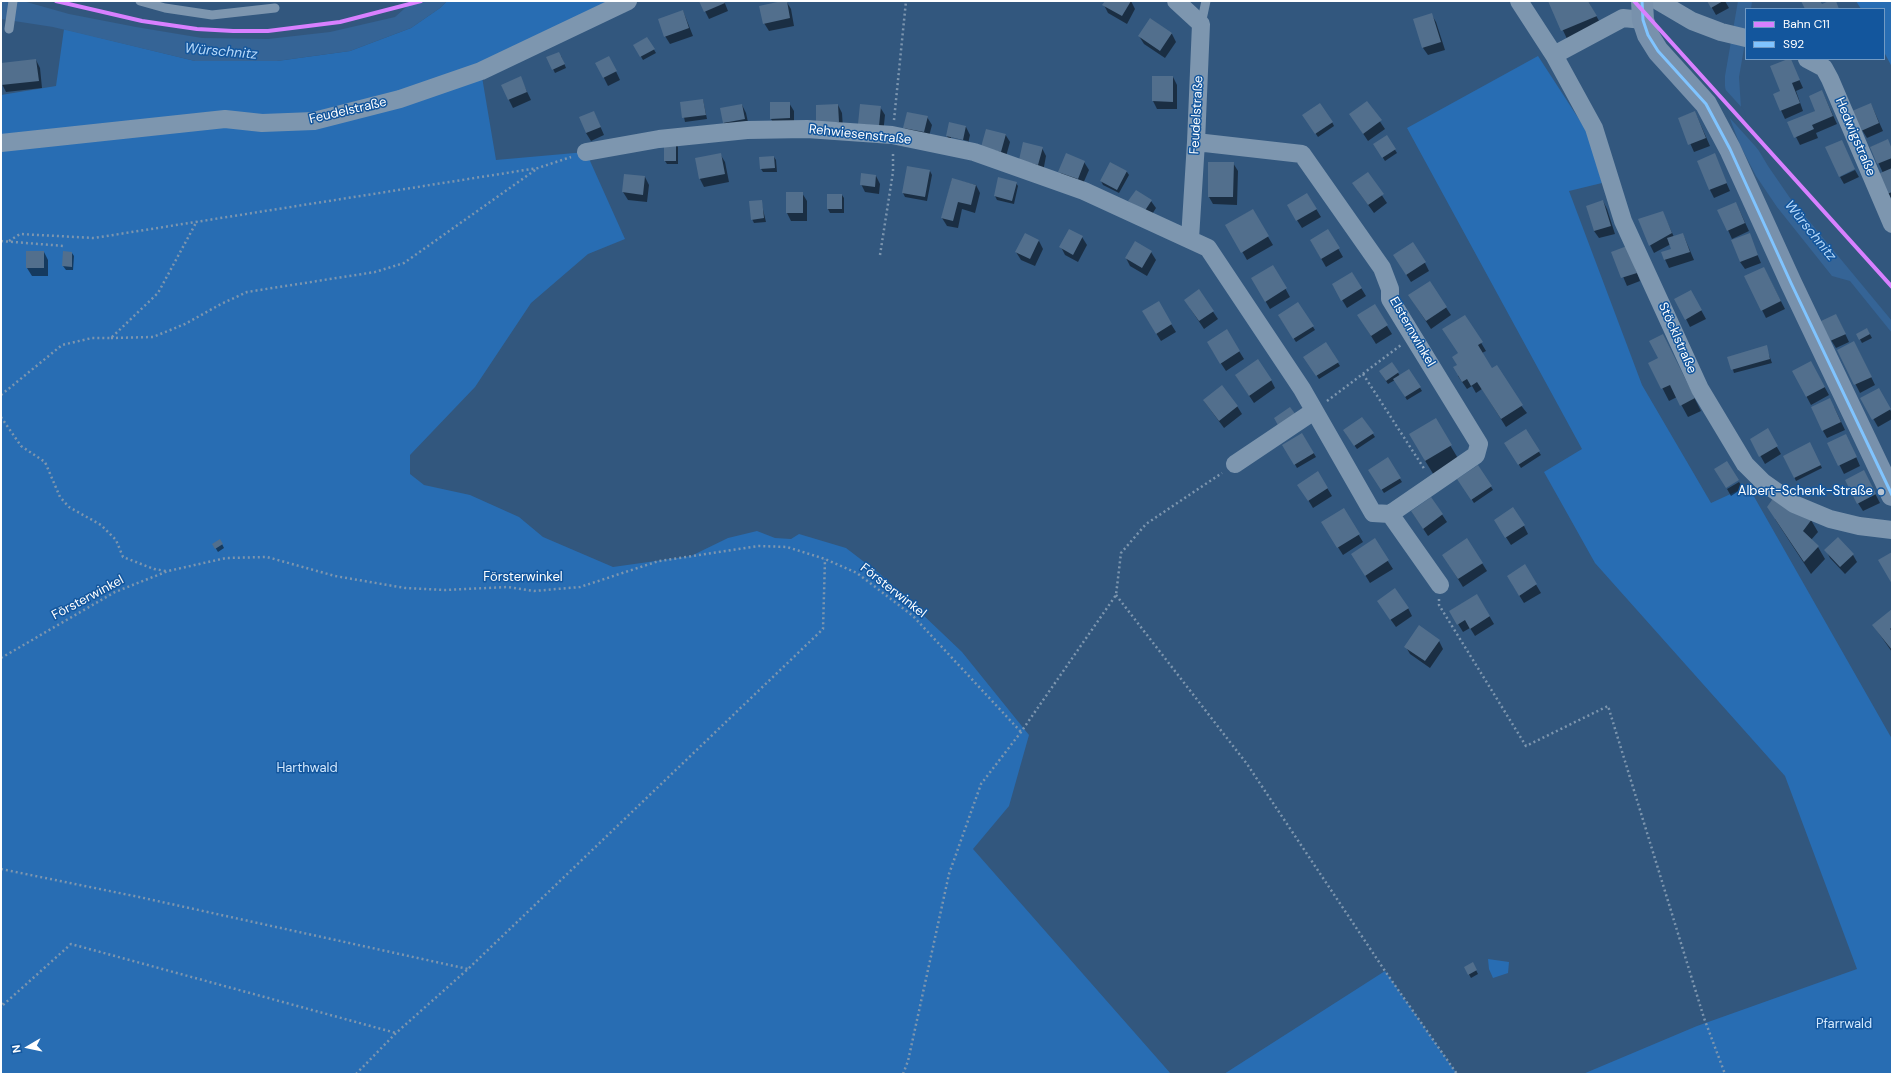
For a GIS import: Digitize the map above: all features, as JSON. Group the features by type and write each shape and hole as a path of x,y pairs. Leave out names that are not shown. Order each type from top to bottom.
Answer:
{"main road":[{"path":"1643,10 1648,35 1658,51 1706,104 1730,149 1791,283 1892,495"}],"street":[{"name":"Feudelstraße","path":"1,143 225,119 262,123 314,121 400,99 481,70 628,1"},
{"path":"1176,1 1201,24"},
{"name":"Stöcklstraße","path":"1519,1 1554,55 1594,128 1623,221 1700,390 1745,464 1763,482 1794,504 1830,519 1860,526 1892,530"},
{"path":"1658,1 1692,21 1721,32 1745,38"},
{"path":"1554,55 1623,18 1643,10"},
{"name":"Feudelstraße","path":"1190,239 1201,24"},
{"name":"Hedwigstraße","path":"1809,60 1824,68 1830,79 1892,224"},
{"name":"Rehwiesenstraße","path":"586,152 660,139 747,130 807,129 892,135 974,152 1084,191 1190,239"},
{"name":"Elsternwinkel","path":"1196,142 1302,154 1382,268 1390,289 1390,299 1479,444 1476,455 1390,514"},
{"path":"1190,239 1208,248 1302,389 1373,513 1390,514 1440,586"},
{"path":"1235,464 1314,411"}],"lane":[{"path":"9,29 13,1"},
{"path":"140,1 165,8 212,15 276,8"},
{"path":"1201,24 1206,1"}],"path":[{"path":"880,255 893,172 892,135 906,1"},
{"path":"9,241 20,234 94,238 538,168 586,152"},
{"path":"1,395 62,346 92,338 153,337 185,324 221,304 247,292 375,272 404,263 538,168"},
{"path":"111,338 158,293 198,221"},
{"path":"1,240 64,246"},
{"path":"1314,411 1412,336"},
{"path":"1363,374 1434,484"},
{"path":"1,416 21,446 45,462 60,497 70,507 101,525 116,540 123,557 154,569 168,571"},
{"path":"903,1074 908,1061 949,874 981,784 1021,732 1116,595 1121,553 1146,524 1235,464"},
{"name":"Försterwinkel","path":"1,658 115,592 168,571 226,558 267,557 335,576 405,588 445,590 508,587 534,591 580,587 659,561 759,546 787,548 825,559 857,573 913,616 1021,732"},
{"path":"356,1074 396,1034 468,969 823,629 825,559"},
{"path":"1440,586 1438,605 1526,746 1608,706 1704,1018 1725,1074"},
{"path":"1116,595 1247,764 1385,970 1457,1074"},
{"path":"1,869 139,897 468,969"},
{"path":"2,1005 71,944 396,1034"}],"green space":[{"name":"Harthwald","path":"447,1 628,1 481,71 496,160 586,152 625,239 588,254 531,303 475,387 410,455 410,474 424,485 470,495 519,517 543,537 613,567 691,556 728,538 757,531 775,538 791,539 799,534 846,548 880,574 962,652 1029,735 1009,806 973,849 1171,1074 1,1074 1,95 56,86 64,29 195,61 277,61 350,51 411,28 440,8"},
{"path":"1856,1 1892,1 1892,67 1885,54 1885,8 1860,8"},
{"name":"Pfarrwald","path":"1538,56 1588,133 1602,183 1569,191 1642,385 1711,503 1748,486 1892,739 1892,1074 1583,1074 1697,1026 1857,969 1785,776 1595,563 1544,472 1582,449 1407,128"},
{"path":"1488,959 1509,962 1508,973 1493,978 1489,969"},
{"path":"1385,971 1457,1074 1224,1074"}],"water":[{"name":"Würschnitz","path":"1,1 23,1 69,14 202,38 268,39 330,32 395,17 413,1 447,1 440,8 411,28 350,51 277,61 195,61 53,27 1,19"},
{"name":"Würschnitz","path":"1738,1 1752,1 1751,8 1745,8 1745,43 1739,77 1741,108 1747,131 1768,166 1790,198 1892,321 1892,333 1850,281 1832,276 1777,207 1756,176 1740,145 1730,119 1725,76"}],"pier":[{"path":"1724,88 1744,110 1749,130 1765,157 1728,116"}],"building":[{"path":"699,1 724,1 725,3 704,12"},
{"path":"787,1 790,18 763,24 759,6"},
{"path":"1105,1 1131,1 1122,16 1102,5"},
{"path":"1548,1 1588,1 1597,16 1561,31"},
{"path":"1707,1 1723,1 1711,8"},
{"path":"1801,1 1820,1 1822,4 1829,1 1836,1 1839,8 1804,8"},
{"path":"683,10 689,28 664,37 658,19"},
{"path":"1432,13 1441,42 1422,48 1413,19"},
{"path":"1150,18 1172,33 1160,51 1138,36"},
{"path":"647,37 655,49 640,57 633,45"},
{"path":"559,52 565,64 552,70 546,57"},
{"path":"609,56 617,71 603,78 595,63"},
{"path":"36,59 39,81 1,85 1,63"},
{"path":"1785,60 1791,60 1800,80 1792,83 1800,103 1780,111 1773,94 1780,91 1770,66"},
{"path":"521,76 527,92 508,100 501,85"},
{"path":"1152,76 1173,76 1173,102 1152,101"},
{"path":"1822,90 1833,116 1812,125 1814,129 1794,138 1787,122 1815,111 1809,96"},
{"path":"703,99 706,115 682,118 680,102"},
{"path":"1367,101 1382,120 1363,134 1349,114"},
{"path":"770,102 790,102 790,118 770,119"},
{"path":"1320,103 1333,122 1315,134 1302,115"},
{"path":"1871,103 1879,123 1861,131 1852,111"},
{"path":"742,104 745,119 723,123 720,108"},
{"path":"838,104 839,122 816,122 816,105"},
{"path":"860,104 881,106 879,126 858,124"},
{"path":"594,111 601,127 586,133 579,117"},
{"path":"1695,111 1706,138 1688,145 1678,118"},
{"path":"907,112 928,116 924,132 903,128"},
{"path":"949,122 966,126 963,140 946,136"},
{"path":"986,129 1006,134 1001,152 981,147"},
{"path":"1387,135 1396,149 1382,158 1373,144"},
{"path":"1888,139 1892,149 1892,158 1877,164 1870,147"},
{"path":"1842,140 1855,169 1839,177 1825,147"},
{"path":"664,142 676,142 676,161 664,161"},
{"path":"1023,142 1043,147 1038,165 1019,160"},
{"path":"721,153 725,174 699,179 695,158"},
{"path":"1066,153 1085,161 1078,179 1058,172"},
{"path":"1715,153 1727,183 1709,190 1697,161"},
{"path":"774,156 775,168 760,169 759,157"},
{"path":"1110,162 1127,171 1117,190 1100,181"},
{"path":"1208,162 1234,162 1233,197 1208,197"},
{"path":"907,166 930,170 925,197 902,193"},
{"path":"1892,168 1892,192 1887,194 1878,174"},
{"path":"1368,172 1384,194 1368,205 1352,183"},
{"path":"861,173 876,175 875,187 860,185"},
{"path":"624,174 645,176 643,195 622,192"},
{"path":"998,177 1017,182 1012,201 994,196"},
{"path":"952,178 976,185 971,205 958,202 953,221 941,218"},
{"path":"1136,190 1152,200 1144,212 1128,201"},
{"path":"786,192 803,192 803,213 786,213"},
{"path":"1307,193 1317,209 1296,221 1287,205"},
{"path":"827,194 842,194 842,209 827,209"},
{"path":"762,200 764,218 751,220 749,201"},
{"path":"1603,200 1611,226 1594,231 1586,206"},
{"path":"1736,202 1745,223 1727,231 1717,210"},
{"path":"1253,209 1269,236 1241,253 1225,225"},
{"path":"1663,211 1672,233 1649,246 1638,219"},
{"path":"1069,229 1083,236 1073,255 1059,247"},
{"path":"1328,229 1340,248 1321,259 1310,240"},
{"path":"1025,233 1039,240 1030,259 1015,252"},
{"path":"1683,233 1690,252 1664,260 1661,252 1671,249 1667,238"},
{"path":"1750,233 1758,255 1740,262 1731,240"},
{"path":"1135,241 1152,251 1142,268 1125,258"},
{"path":"1413,242 1426,262 1406,275 1393,255"},
{"path":"1627,246 1637,273 1621,278 1611,252"},
{"path":"26,251 44,251 44,268 26,268"},
{"path":"63,251 72,252 72,267 62,266"},
{"path":"1273,265 1287,288 1265,302 1251,278"},
{"path":"1764,267 1781,301 1761,311 1744,276"},
{"path":"1352,272 1362,288 1341,301 1332,284"},
{"path":"1430,281 1447,307 1426,321 1408,295"},
{"path":"1199,289 1214,311 1199,321 1184,300"},
{"path":"1691,290 1702,310 1685,320 1674,299"},
{"path":"1159,301 1172,324 1156,334 1142,311"},
{"path":"1298,302 1314,326 1293,339 1278,315"},
{"path":"1375,304 1388,325 1371,336 1357,315"},
{"path":"1836,314 1846,334 1830,341 1821,321"},
{"path":"1465,315 1483,342 1478,345 1492,368 1497,365 1523,405 1501,419 1477,382 1471,386 1467,379 1462,382 1453,367 1457,365 1452,357 1458,353 1442,329"},
{"path":"1867,328 1870,334 1859,340 1856,334"},
{"path":"1227,329 1240,351 1220,364 1207,342"},
{"path":"1663,334 1695,398 1680,406 1670,385 1661,389 1648,363 1658,358 1649,341"},
{"path":"1854,341 1872,377 1854,385 1837,350"},
{"path":"1326,342 1339,362 1316,376 1303,357"},
{"path":"1767,345 1770,359 1731,370 1727,357"},
{"path":"1258,359 1272,380 1249,396 1235,375"},
{"path":"1811,361 1825,387 1806,397 1792,371"},
{"path":"1392,362 1399,372 1386,381 1379,371"},
{"path":"1409,369 1421,387 1405,397 1393,379"},
{"path":"1222,385 1238,406 1219,421 1203,400"},
{"path":"1879,388 1891,409 1872,420 1860,398"},
{"path":"1830,398 1841,422 1822,431 1811,407"},
{"path":"1290,407 1296,415 1279,427 1274,418"},
{"path":"1362,417 1374,433 1354,446 1343,430"},
{"path":"1436,418 1452,445 1425,461 1409,434"},
{"path":"1768,428 1778,446 1759,457 1750,439"},
{"path":"1526,429 1540,451 1518,465 1504,443"},
{"path":"1302,433 1314,453 1294,465 1282,445"},
{"path":"1846,434 1857,457 1838,466 1827,443"},
{"path":"1810,442 1821,465 1794,478 1783,456"},
{"path":"1388,457 1401,478 1381,490 1368,470"},
{"path":"1727,461 1739,480 1726,488 1714,469"},
{"path":"1478,465 1492,486 1471,500 1457,479"},
{"path":"1864,470 1876,494 1857,504 1845,480"},
{"path":"1318,471 1328,488 1308,501 1297,485"},
{"path":"1431,497 1443,514 1423,529 1411,511"},
{"path":"1774,497 1812,519 1803,531 1819,546 1804,562 1767,507"},
{"path":"1513,507 1525,525 1505,538 1494,520"},
{"path":"1344,508 1360,534 1337,548 1321,522"},
{"path":"1838,537 1854,554 1840,567 1824,550"},
{"path":"1375,538 1389,560 1365,576 1351,554"},
{"path":"1467,538 1483,563 1458,579 1442,555"},
{"path":"220,539 223,544 215,549 212,544"},
{"path":"1892,552 1892,584 1878,560"},
{"path":"1525,564 1537,584 1519,596 1507,576"},
{"path":"1395,588 1409,608 1390,620 1377,601"},
{"path":"1477,594 1490,616 1470,629 1465,620 1457,625 1449,611"},
{"path":"1892,609 1892,627 1890,629 1892,631 1892,650 1872,625"},
{"path":"1419,625 1440,640 1425,661 1404,647"},
{"path":"1473,962 1477,970 1468,975 1464,967"}],"rail line":[{"name":"C11","path":"56,1 142,21 197,29 233,31 268,31 340,22 421,1"},
{"name":"C11","path":"1634,1 1892,287"}],"transit line":[{"name":"S92","path":"1642,1 1643,20 1648,35 1658,51 1706,104 1730,149 1791,283 1892,495"}],"place":[{"name":"Albert-Schenk-Straße","path":"1881,492"}]}
